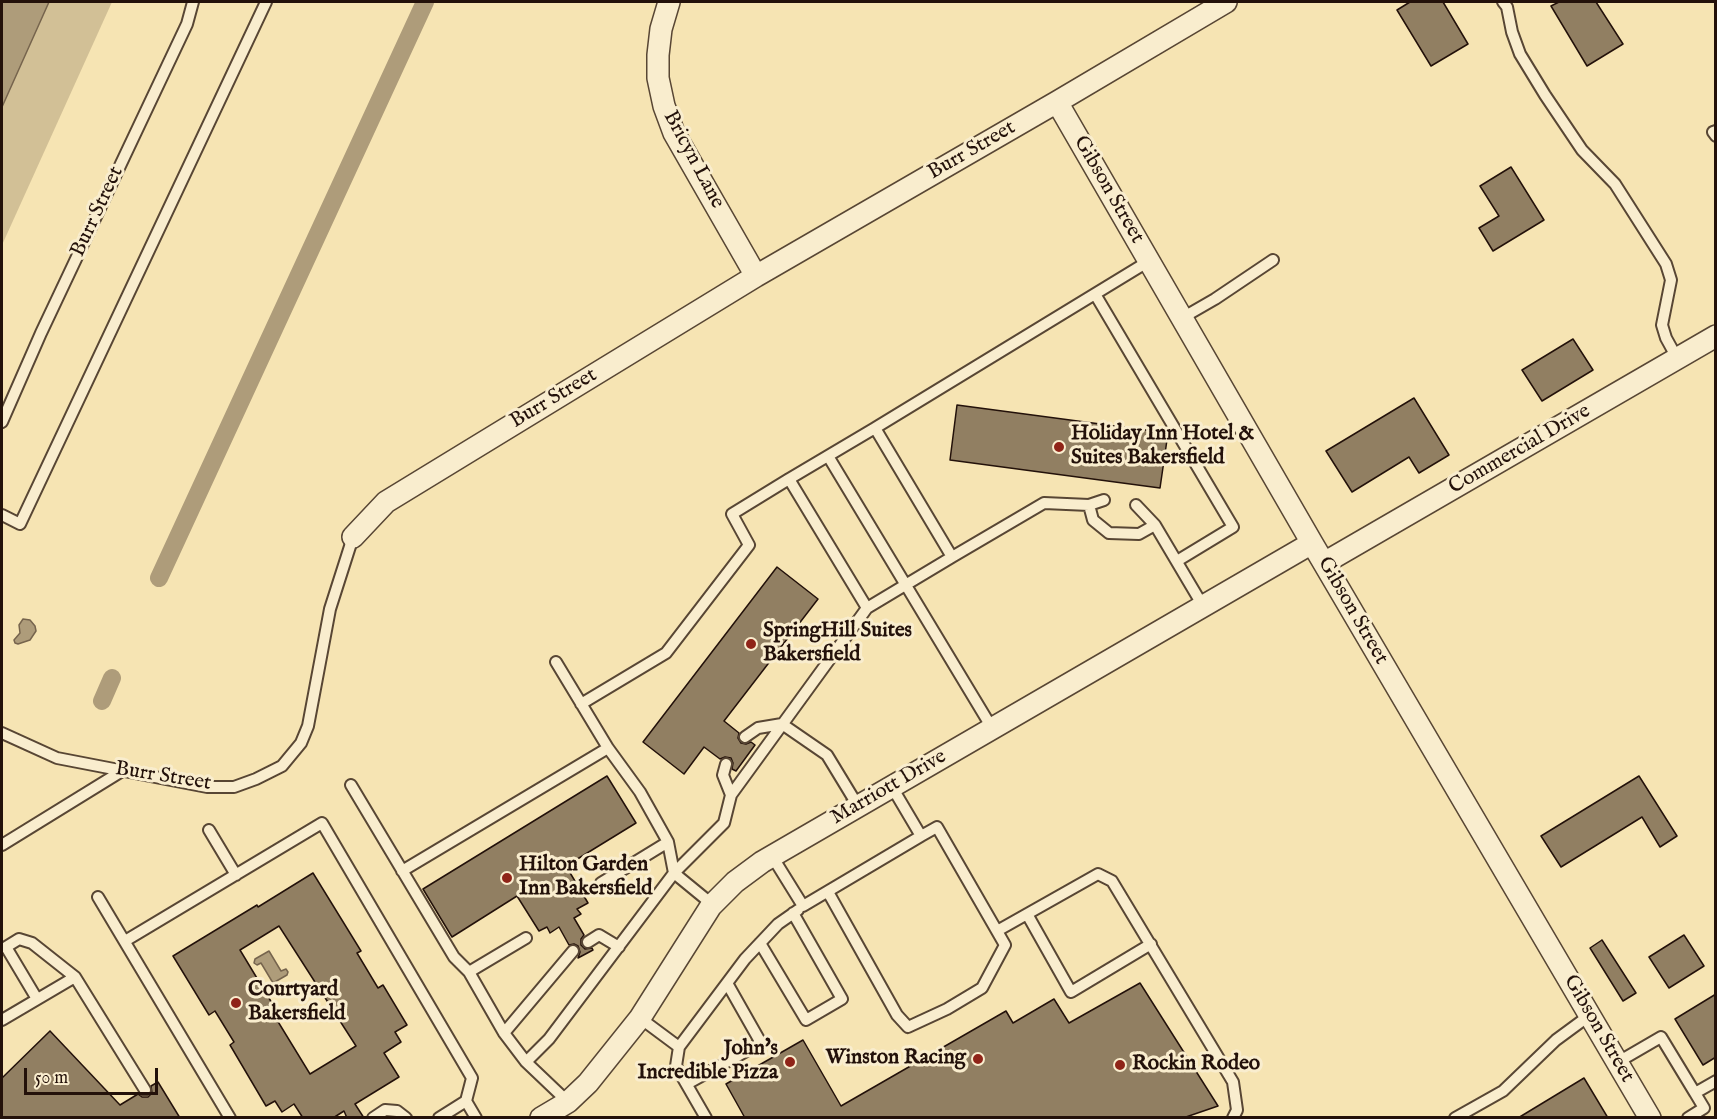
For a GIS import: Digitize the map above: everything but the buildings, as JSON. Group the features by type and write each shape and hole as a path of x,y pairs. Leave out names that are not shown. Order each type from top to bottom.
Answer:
{"street":[{"name":"Bricyn Lane","path":"669,2 661,29 658,55 658,78 664,106 674,133 756,276"},
{"name":"Burr Street","path":"353,537 386,502 756,276 1226,2"},
{"name":"Gibson Street","path":"1057,102 1312,543 1650,1118"},
{"name":"Commercial Drive","path":"1324,563 1716,336"},
{"name":"Marriott Drive","path":"541,1118 568,1102 588,1083 640,1018 713,905 735,882 772,856 1312,543"}],"lane":[{"name":"Burr Street","path":"2,422 41,333 187,24 193,2"},
{"path":"2,515 20,524 266,2"},
{"path":"1503,2 1507,7 1512,32 1520,54 1545,95 1582,150 1615,184 1666,264 1671,280 1662,325 1677,358"},
{"path":"1716,131 1713,132 1716,136"},
{"path":"1182,318 1273,260"},
{"path":"581,704 666,653 749,545 732,514 1149,261"},
{"path":"1095,294 1233,527 1177,561"},
{"path":"875,428 952,557"},
{"path":"828,456 992,728"},
{"path":"789,479 867,608"},
{"path":"526,1062 549,1039 674,873 724,824 730,795 867,608 1044,503 1089,505 1104,500"},
{"path":"1089,505 1093,520 1109,532 1139,534 1155,525"},
{"path":"1136,505 1155,525 1203,606"},
{"name":"Burr Street","path":"2,733 57,758 207,787 234,787 282,766 301,743 308,726 330,609 353,537"},
{"path":"556,662 608,748 640,792 668,842 674,873 713,905"},
{"path":"745,738 758,728 782,724 827,755 858,806"},
{"path":"402,870 608,748"},
{"path":"726,764 723,775 730,795"},
{"path":"2,845 122,771"},
{"path":"351,785 454,957 469,972 504,1033 526,1062 568,1102"},
{"path":"892,787 921,836"},
{"path":"124,941 322,823 472,1078 466,1101 439,1118"},
{"path":"706,1118 676,1065 679,1047 745,959 778,924 803,906 921,836 937,827 1005,945 982,988 947,1009 908,1027 897,1015 828,892"},
{"path":"209,830 236,875"},
{"path":"601,883 668,842"},
{"path":"772,856 803,906"},
{"path":"997,931 1098,874 1112,881 1233,1082 1237,1110 1233,1118"},
{"path":"98,897 230,1118"},
{"path":"760,944 806,1020 842,999 793,913"},
{"path":"1027,914 1071,992 1151,944"},
{"path":"588,942 599,935 619,947"},
{"path":"469,972 526,938"},
{"path":"38,999 6,947 19,939 32,943 75,977 145,1090"},
{"path":"504,1033 573,951"},
{"path":"2,1020 75,977"},
{"path":"687,1084 761,1043 727,983"},
{"path":"1455,1118 1503,1091 1556,1040 1590,1015"},
{"path":"640,1018 679,1047"},
{"path":"1618,1062 1661,1037 1704,1108 1688,1118"},
{"path":"1695,1094 1716,1081"},
{"path":"466,1101 476,1118"},
{"path":"373,1118 385,1110 397,1111 406,1118"}],"shaded area":[{"path":"2,2 112,2 2,245"},
{"path":"2,2 49,2 2,107"},
{"path":"23,619 30,620 36,631 30,640 18,644 14,640 20,633 19,625"},
{"path":"269,951 281,971 286,969 288,972 287,975 273,983 261,963 257,965 254,963 255,959"}],"waterway":[{"path":"159,578 425,2"},
{"path":"102,701 112,678"}],"place":[{"name":"Holiday Inn Hotel & Suites Bakersfield","path":"1059,447"},
{"name":"SpringHill Suites Bakersfield","path":"751,644"},
{"name":"Hilton Garden Inn Bakersfield","path":"507,878"},
{"name":"Courtyard Bakersfield","path":"236,1003"},
{"name":"Winston Racing","path":"978,1059"},
{"name":"John's Incredible Pizza","path":"790,1062"},
{"name":"Rockin Rodeo","path":"1120,1065"}]}
